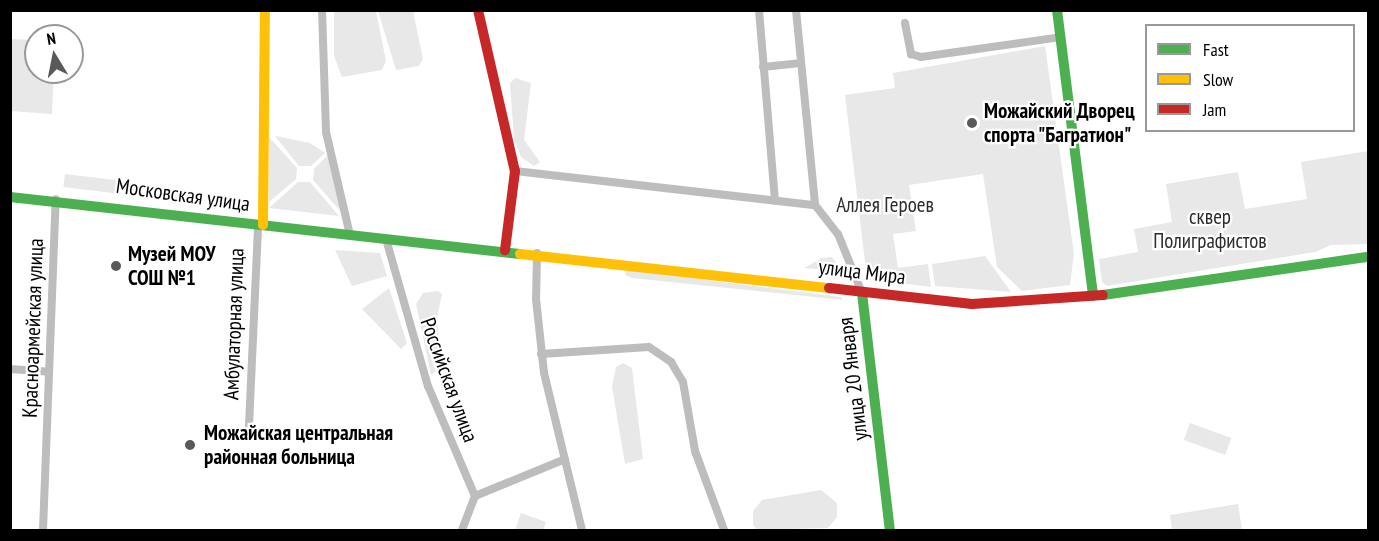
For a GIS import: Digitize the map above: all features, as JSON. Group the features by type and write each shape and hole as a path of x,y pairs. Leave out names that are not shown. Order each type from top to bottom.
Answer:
{"main road":[{"name":"Амбулаторная улица","path":"261,225 265,10"},
{"path":"478,10 515,171 505,250"},
{"path":"1057,10 1093,296"},
{"name":"Московская улица","path":"10,197 56,199 350,235"},
{"name":"улица Мира","path":"350,235 537,253 862,293 972,304 1093,296 1368,257"},
{"name":"улица 20 Января","path":"862,293 890,531"}],"street":[{"path":"322,10 326,132 350,235"},
{"path":"759,10 775,200"},
{"path":"515,171 815,205 795,10"},
{"path":"905,23 911,54 921,57 1061,37"},
{"path":"764,67 800,63"},
{"name":"Красноармейская улица","path":"43,531 56,199"},
{"name":"улица 20 Января","path":"815,205 838,234 862,293"},
{"name":"Амбулаторная улица","path":"249,426 261,225"},
{"name":"Российская улица","path":"386,239 428,386 475,496"},
{"path":"537,253 541,354 582,531"},
{"path":"541,354 650,347 671,362 683,382 695,451 724,531"},
{"path":"10,369 49,372"},
{"path":"462,531 475,496 565,459"}],"green space":[{"path":"334,11 376,11 386,61 382,70 342,77 334,56"},
{"path":"378,11 413,11 423,59 419,66 396,70"},
{"path":"11,39 24,40 24,84 53,84 52,114 11,111"},
{"name":"Аллея Героев","path":"1045,46 1074,254 1070,285 1022,291 997,267 983,174 909,185 916,231 893,234 898,268 928,264 931,287 867,279 845,95 895,88 893,73"},
{"path":"515,78 531,83 524,140 540,162 534,166 521,157 514,139 510,83"},
{"path":"275,136 310,143 325,153 311,166 299,166"},
{"path":"269,137 297,168 296,179 269,202"},
{"name":"сквер Полиграфистов","path":"1368,151 1368,244 1331,245 1315,252 1107,286 1102,282 1099,259 1138,252 1134,229 1172,222 1166,184 1238,172 1245,209 1307,199 1301,162"},
{"path":"328,155 342,213 313,180 314,169"},
{"path":"65,174 123,181 121,194 63,187"},
{"path":"298,182 310,182 339,216 269,208"},
{"path":"335,250 380,253 387,276 352,286"},
{"path":"985,256 1011,292 935,286 932,264"},
{"path":"832,257 842,271 804,268 822,258"},
{"path":"627,270 841,297 843,300 632,278 625,275"},
{"path":"389,288 407,343 401,349 362,309"},
{"path":"438,291 442,294 437,318 441,367 431,375 416,304 423,293"},
{"path":"623,363 632,368 643,459 625,464 612,387 616,367"},
{"path":"1190,423 1231,438 1225,455 1184,440"},
{"path":"821,490 837,503 837,517 828,528 757,530 753,525 753,511 762,500"},
{"path":"1238,504 1242,530 1172,530 1170,515"},
{"path":"521,513 546,522 543,530 515,530"}],"traffic: fast":[{"path":"1057,10 1093,296"},
{"path":"10,197 520,254"},
{"path":"1103,295 1368,257"},
{"path":"862,293 890,530"}],"traffic: slow":[{"path":"263,225 265,10"},
{"path":"520,254 829,288"}],"traffic: jam":[{"path":"478,10 515,171 505,250"},
{"path":"829,288 972,304 1103,295"}],"place":[{"name":"Можайский Дворец спорта \"Багратион\"","path":"972,123"},
{"name":"Музей МОУ СОШ №1","path":"116,266"},
{"name":"Можайская центральная районная больница","path":"190,445"}]}
